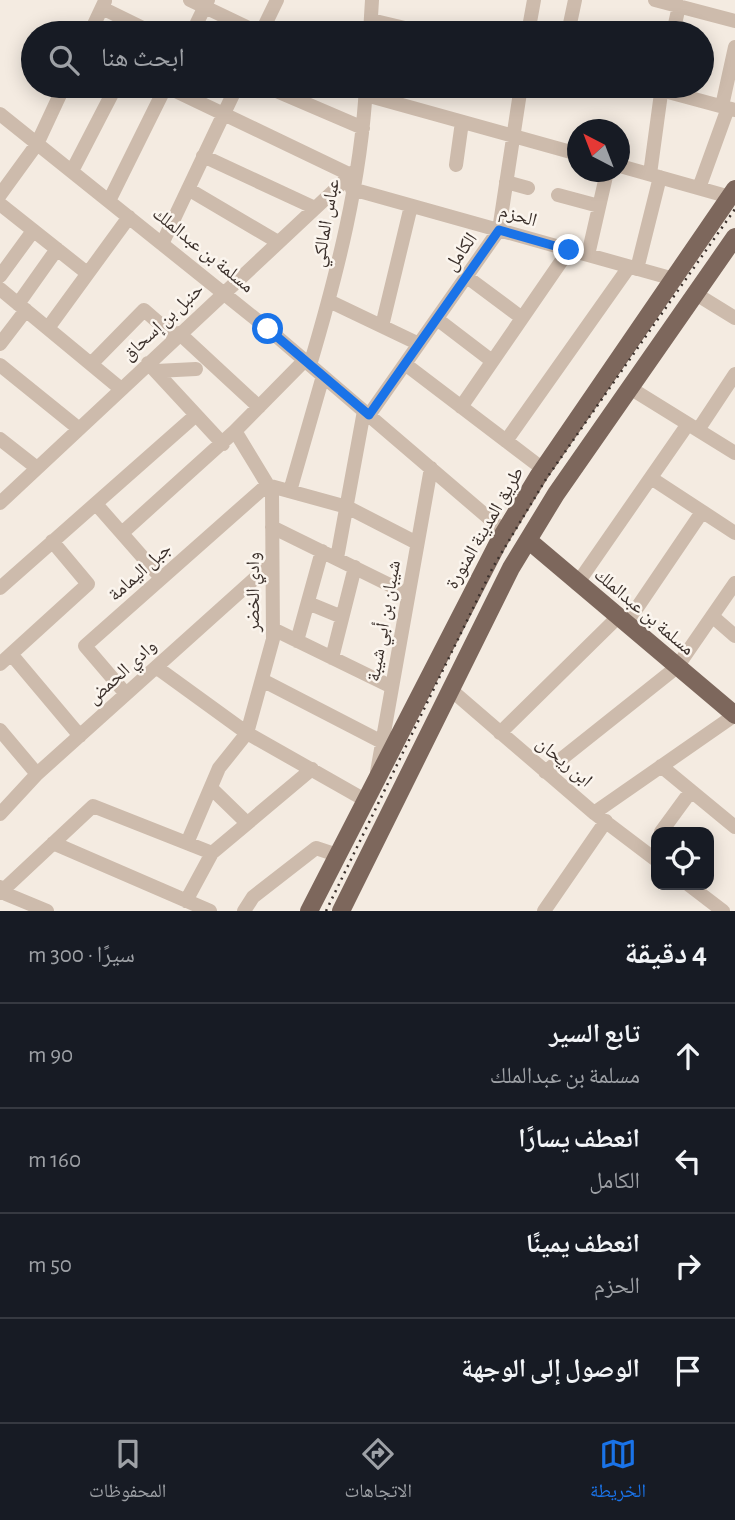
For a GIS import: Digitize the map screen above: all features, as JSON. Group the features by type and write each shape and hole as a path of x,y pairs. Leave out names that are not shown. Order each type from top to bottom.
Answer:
{"main road":[{"name":"طريق المدينة المنورة","path":"309,911 505,531 543,469 733,193"},
{"path":"341,911 450,689 528,540 735,237"},
{"name":"مسلمة بن عبدالملك","path":"528,540 735,715"}],"street":[{"path":"190,0 206,4 238,21"},
{"path":"266,21 276,0"},
{"path":"370,21 372,0"},
{"path":"530,21 534,0"},
{"path":"571,21 575,0"},
{"path":"655,0 735,21"},
{"path":"95,21 104,4 133,21"},
{"path":"198,21 206,4"},
{"path":"676,21 679,6"},
{"path":"699,188 728,108 735,47"},
{"path":"0,195 37,144 58,98"},
{"path":"72,171 110,98"},
{"path":"109,201 159,98"},
{"name":"الحزم","path":"191,98 411,206 674,279"},
{"path":"162,244 231,98"},
{"path":"293,98 363,128"},
{"name":"عباس المالكي","path":"307,363 338,272 363,128 364,98"},
{"path":"394,98 462,122 567,151"},
{"name":"الكامل","path":"337,558 366,413 405,364 499,230 518,98"},
{"path":"506,441 633,268 655,176 661,98"},
{"path":"695,98 728,108"},
{"name":"مسلمة بن عبدالملك","path":"0,114 222,292 505,531"},
{"path":"456,165 462,122"},
{"path":"203,156 315,208"},
{"path":"630,169 699,188 733,193"},
{"name":"حنبل بن إسحاق","path":"0,503 121,388 152,367 177,335 222,292 315,208 353,178"},
{"path":"506,182 528,188"},
{"path":"588,255 605,182"},
{"path":"188,189 278,242"},
{"path":"558,195 599,206"},
{"path":"0,204 88,274"},
{"path":"382,326 411,206"},
{"path":"48,328 129,217"},
{"path":"0,276 33,231"},
{"path":"0,344 57,249"},
{"path":"461,407 569,250"},
{"path":"467,277 522,318"},
{"path":"0,289 121,388"},
{"path":"695,294 735,318"},
{"path":"330,301 419,344"},
{"path":"91,364 144,310 177,335 259,407"},
{"path":"437,319 492,361"},
{"path":"122,533 223,444 307,363"},
{"path":"405,364 543,469"},
{"path":"0,365 78,428"},
{"path":"152,367 196,369"},
{"path":"152,367 223,444"},
{"path":"290,491 323,376"},
{"path":"577,584 651,478 733,380"},
{"path":"630,388 735,453"},
{"path":"0,587 196,415"},
{"name":"وادي الخضر","path":"187,843 219,768 247,733 273,629 272,492 235,431"},
{"path":"0,439 37,468"},
{"name":"شيبان بن أبي شيبة","path":"375,781 430,468"},
{"path":"651,478 735,533"},
{"path":"267,485 347,507 417,543"},
{"name":"جبل اليمامة","path":"126,694 85,646 267,485"},
{"path":"96,503 161,578"},
{"path":"500,733 622,621 702,512"},
{"path":"272,527 408,594"},
{"path":"52,541 88,584 5,659 80,736"},
{"path":"297,641 322,551"},
{"name":"وادي الحمض","path":"1,811 37,774 272,563"},
{"path":"332,658 355,567"},
{"path":"545,772 677,667 735,583"},
{"path":"308,603 342,617"},
{"path":"712,616 735,636"},
{"path":"273,629 392,687"},
{"path":"156,667 247,733 365,800"},
{"path":"262,680 382,742"},
{"name":"ابن ريحان","path":"450,689 545,772 651,856"},
{"path":"544,911 600,817 661,766 735,715"},
{"path":"0,730 37,774"},
{"path":"661,766 735,827"},
{"path":"191,906 212,853 312,769"},
{"path":"211,788 247,823"},
{"path":"666,827 691,791"},
{"path":"44,910 1,890 93,806 212,853"},
{"path":"53,843 191,906 210,911"},
{"path":"244,911 253,897 316,848 337,855"},
{"path":"695,890 723,911"}],"railway":[{"path":"326,911 493,567 546,479 735,209"}],"route":[{"path":"268,329 369,415 499,230 569,250"}]}
